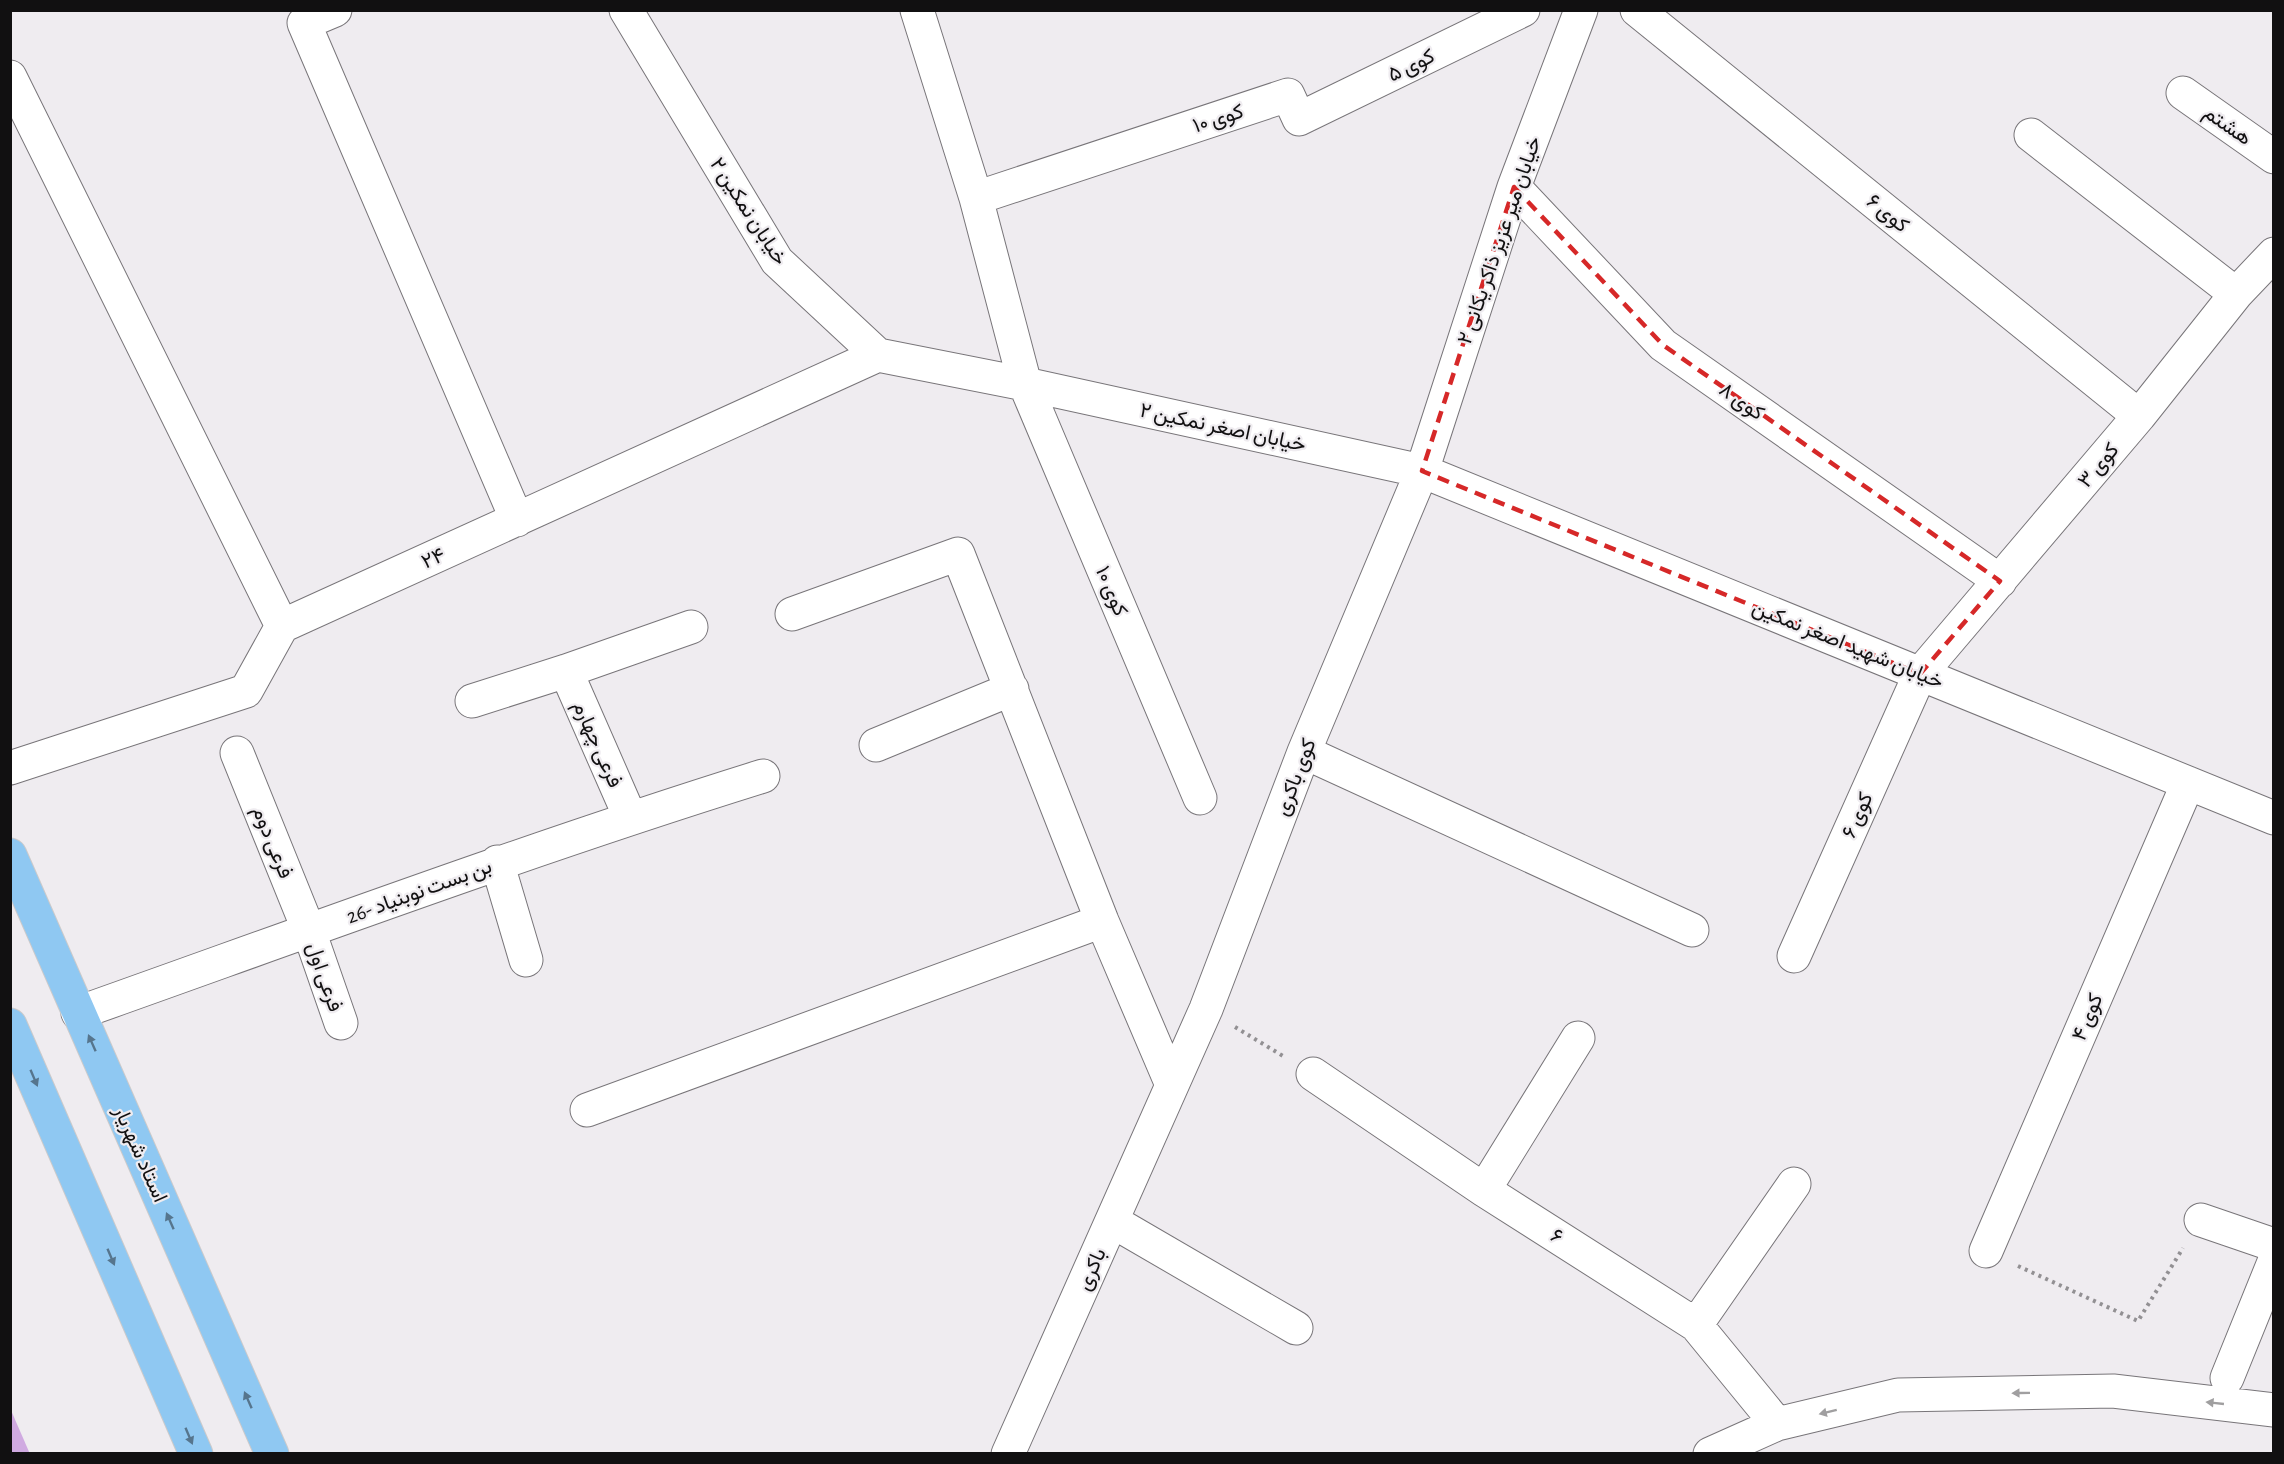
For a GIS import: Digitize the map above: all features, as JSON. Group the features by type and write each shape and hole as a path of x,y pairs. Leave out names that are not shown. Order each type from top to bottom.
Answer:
{"main road":[{"name":"استاد شهریار","path":"10,855 272,1454"},
{"path":"10,1025 196,1454"}],"street":[{"path":"335,10 304,24 517,520"},
{"name":"خیابان نمکین ۲","path":"626,10 777,261 878,355"},
{"name":"کوی ۱۰","path":"917,10 976,198 1025,384 1200,798"},
{"name":"کوی ۵","path":"1294,107 1523,10"},
{"name":"۲ خیابان میر عزیز ذاکر یکانی","path":"1422,471 1514,187 1581,10"},
{"name":"کوی ۶","path":"1637,10 2139,416"},
{"path":"10,77 282,626 246,691 10,768"},
{"name":"هشتم","path":"2183,93 2274,157"},
{"name":"کوی ۱۰","path":"976,198 1294,107"},
{"path":"2031,135 2236,294"},
{"name":"کوی ۸","path":"1514,187 1663,345 2000,581"},
{"name":"کوی ۳","path":"1920,674 2139,416 2236,294 2274,254"},
{"path":"878,355 1025,384"},
{"name":"۲۴","path":"282,626 878,355"},
{"name":"خیابان اصغر نمکین ۲","path":"1025,384 1422,471"},
{"name":"خیابان شهید اصغر نمکین","path":"1422,471 2274,818"},
{"name":"کوی باکری","path":"1172,1084 1206,1009 1305,752 1422,471"},
{"path":"792,614 957,554 1102,921 1172,1084"},
{"path":"472,701 691,627"},
{"name":"فرعی چهارم","path":"566,671 630,817"},
{"name":"کوی ۶","path":"1794,956 1920,674"},
{"path":"876,745 1012,689"},
{"path":"1305,752 1692,930"},
{"name":"فرعی دوم","path":"237,753 309,931"},
{"name":"26- بن بست نوبنیاد","path":"78,1013 497,862 630,817 763,776"},
{"name":"کوی ۴","path":"1986,1251 2188,783"},
{"path":"497,862 526,960"},
{"path":"587,1110 1102,921"},
{"name":"فرعی اول","path":"309,931 341,1023"},
{"path":"1484,1190 1578,1038"},
{"name":"۶","path":"1314,1074 1484,1190 1696,1325 1777,1424"},
{"name":"باکری","path":"1008,1454 1172,1084"},
{"path":"1696,1325 1794,1184"},
{"path":"2201,1220 2274,1245"},
{"path":"1112,1221 1296,1328"},
{"path":"2227,1378 2274,1262"},
{"path":"1710,1454 1777,1424 1898,1395 2113,1391 2274,1410"}],"path":[{"path":"1206,1009 1314,1074"},
{"path":"1986,1251 2138,1321 2201,1220"}],"highlighted area":[{"path":"1514,187 1663,345 2000,581 1920,674 1422,471"}],"building":[{"path":"10,1408 30,1454 10,1454"}]}
